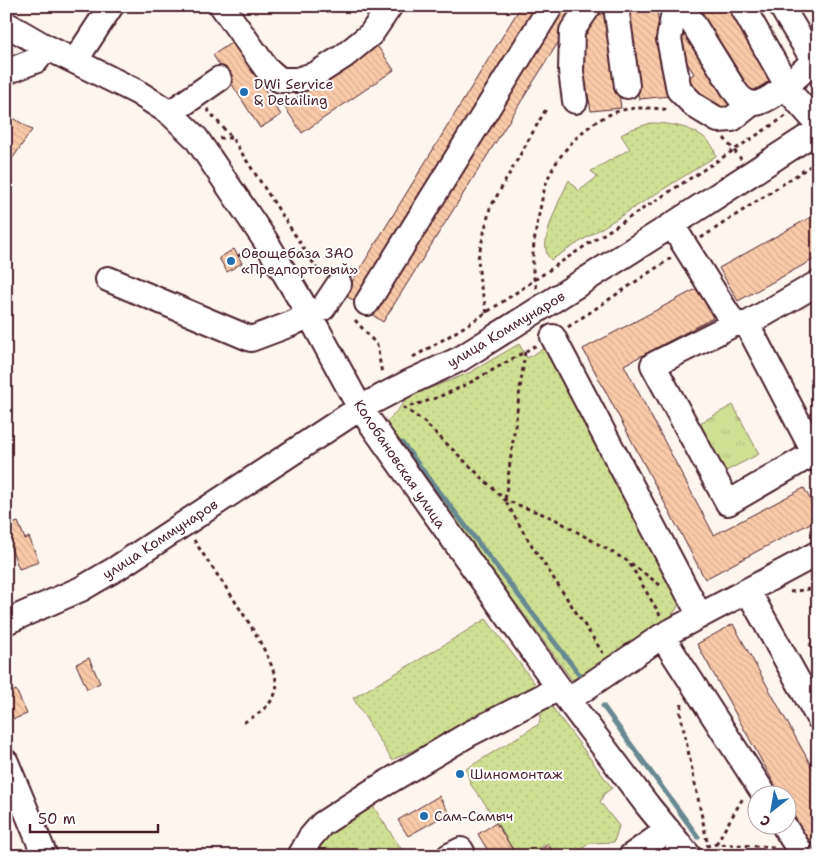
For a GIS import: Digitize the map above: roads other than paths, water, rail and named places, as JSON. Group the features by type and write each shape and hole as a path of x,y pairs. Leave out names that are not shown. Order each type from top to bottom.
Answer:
{"street":[{"path":"75,61 111,6"},
{"path":"222,6 266,68 280,80 297,80 316,74 344,56 371,34 390,6"},
{"path":"367,303 551,6"},
{"path":"575,101 571,71 572,31 589,6"},
{"path":"616,6 627,86"},
{"path":"751,104 741,99 735,92 689,16 676,6 669,39 679,90 695,106 718,120 732,119 751,104 763,102 788,84 814,61 782,6"},
{"path":"742,6 794,96 818,124"},
{"name":"Колобановская улица","path":"6,24 44,46 137,92 170,113 196,138 265,240 310,316 360,408 563,694 668,830 699,851"},
{"path":"6,72 37,60 44,46"},
{"path":"170,113 219,79"},
{"name":"улица Коммунаров","path":"6,622 81,589 117,568 360,408 410,382 460,360 818,130"},
{"path":"672,225 740,324 816,456 728,503 653,365 740,324 818,283"},
{"path":"108,279 250,339 310,316 323,308 336,289"},
{"path":"552,337 700,616"},
{"path":"300,856 310,838 322,824 370,792 469,734 563,694 613,669 662,636 818,553"},
{"path":"748,591 818,716"},
{"path":"662,636 757,784"},
{"path":"6,762 45,856"},
{"path":"631,856 668,830"},
{"path":"449,856 461,850 464,856"}],"waterway":[{"path":"402,443 579,674"},
{"path":"603,706 698,837"}],"place":[{"name":"DWi Service & Detailing","path":"244,92"},
{"name":"Овощебаза ЗАО «Предпортовый»","path":"231,261"},
{"name":"Шиномонтаж","path":"460,774"},
{"name":"Сам-Самыч","path":"424,816"}]}
